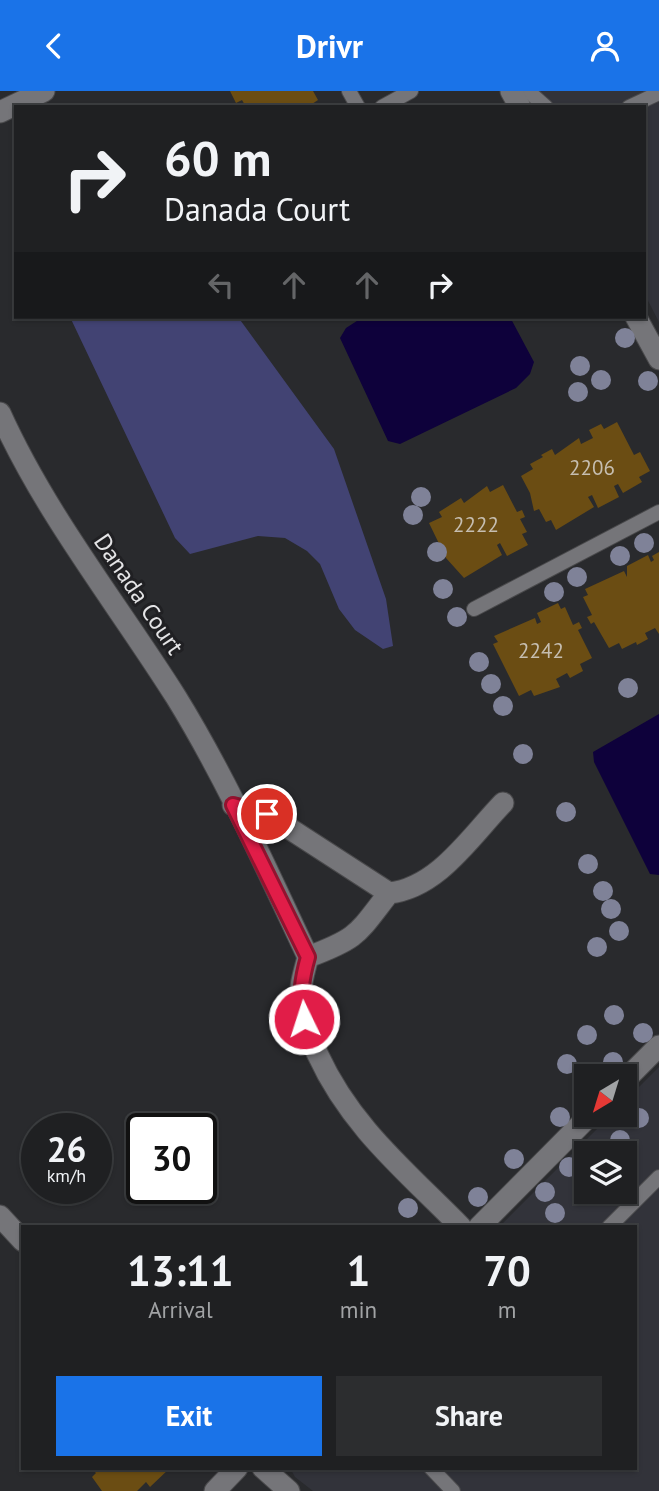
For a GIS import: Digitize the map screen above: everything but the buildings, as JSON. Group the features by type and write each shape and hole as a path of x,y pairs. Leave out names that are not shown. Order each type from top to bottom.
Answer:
{"street":[{"path":"15,105 44,91"},
{"path":"637,319 659,359"},
{"name":"Danada Court","path":"0,413 48,503 198,733 308,957"},
{"path":"233,805 267,814 389,893 409,891 427,882 503,803"},
{"path":"389,893 361,930 348,942 308,957 302,977 300,1004 308,1034 339,1096 358,1123 459,1225"},
{"path":"637,1068 659,1046"},
{"path":"481,1225 578,1127"},
{"path":"0,1216 21,1239"},
{"path":"215,1491 235,1470"},
{"path":"265,1470 289,1491"}],"lane":[{"path":"386,105 411,91"},
{"path":"528,91 544,105"},
{"path":"633,105 659,93"},
{"path":"474,609 659,512"},
{"path":"611,1225 659,1177"},
{"path":"433,1470 453,1491"}],"shaded area":[{"path":"538,91 659,91 659,322 646,297 646,105 546,105"},
{"path":"71,319 239,319 334,449 386,599 393,646 383,649 355,630 339,609 320,564 307,551 285,538 258,536 190,554 175,538"},
{"path":"360,319 511,319 534,362 530,374 516,388 400,444 388,441 340,338 346,328"},
{"path":"659,714 659,875 650,874 594,762 593,752"},
{"path":"659,1067 659,1491 313,1491 295,1477 291,1470 637,1470 637,1225 501,1225 574,1152 574,1204 637,1204 637,1141 585,1141 599,1127 637,1127 637,1089"}],"route":[{"path":"267,814 233,805 308,957 302,977 300,1004 304,1019"}]}
